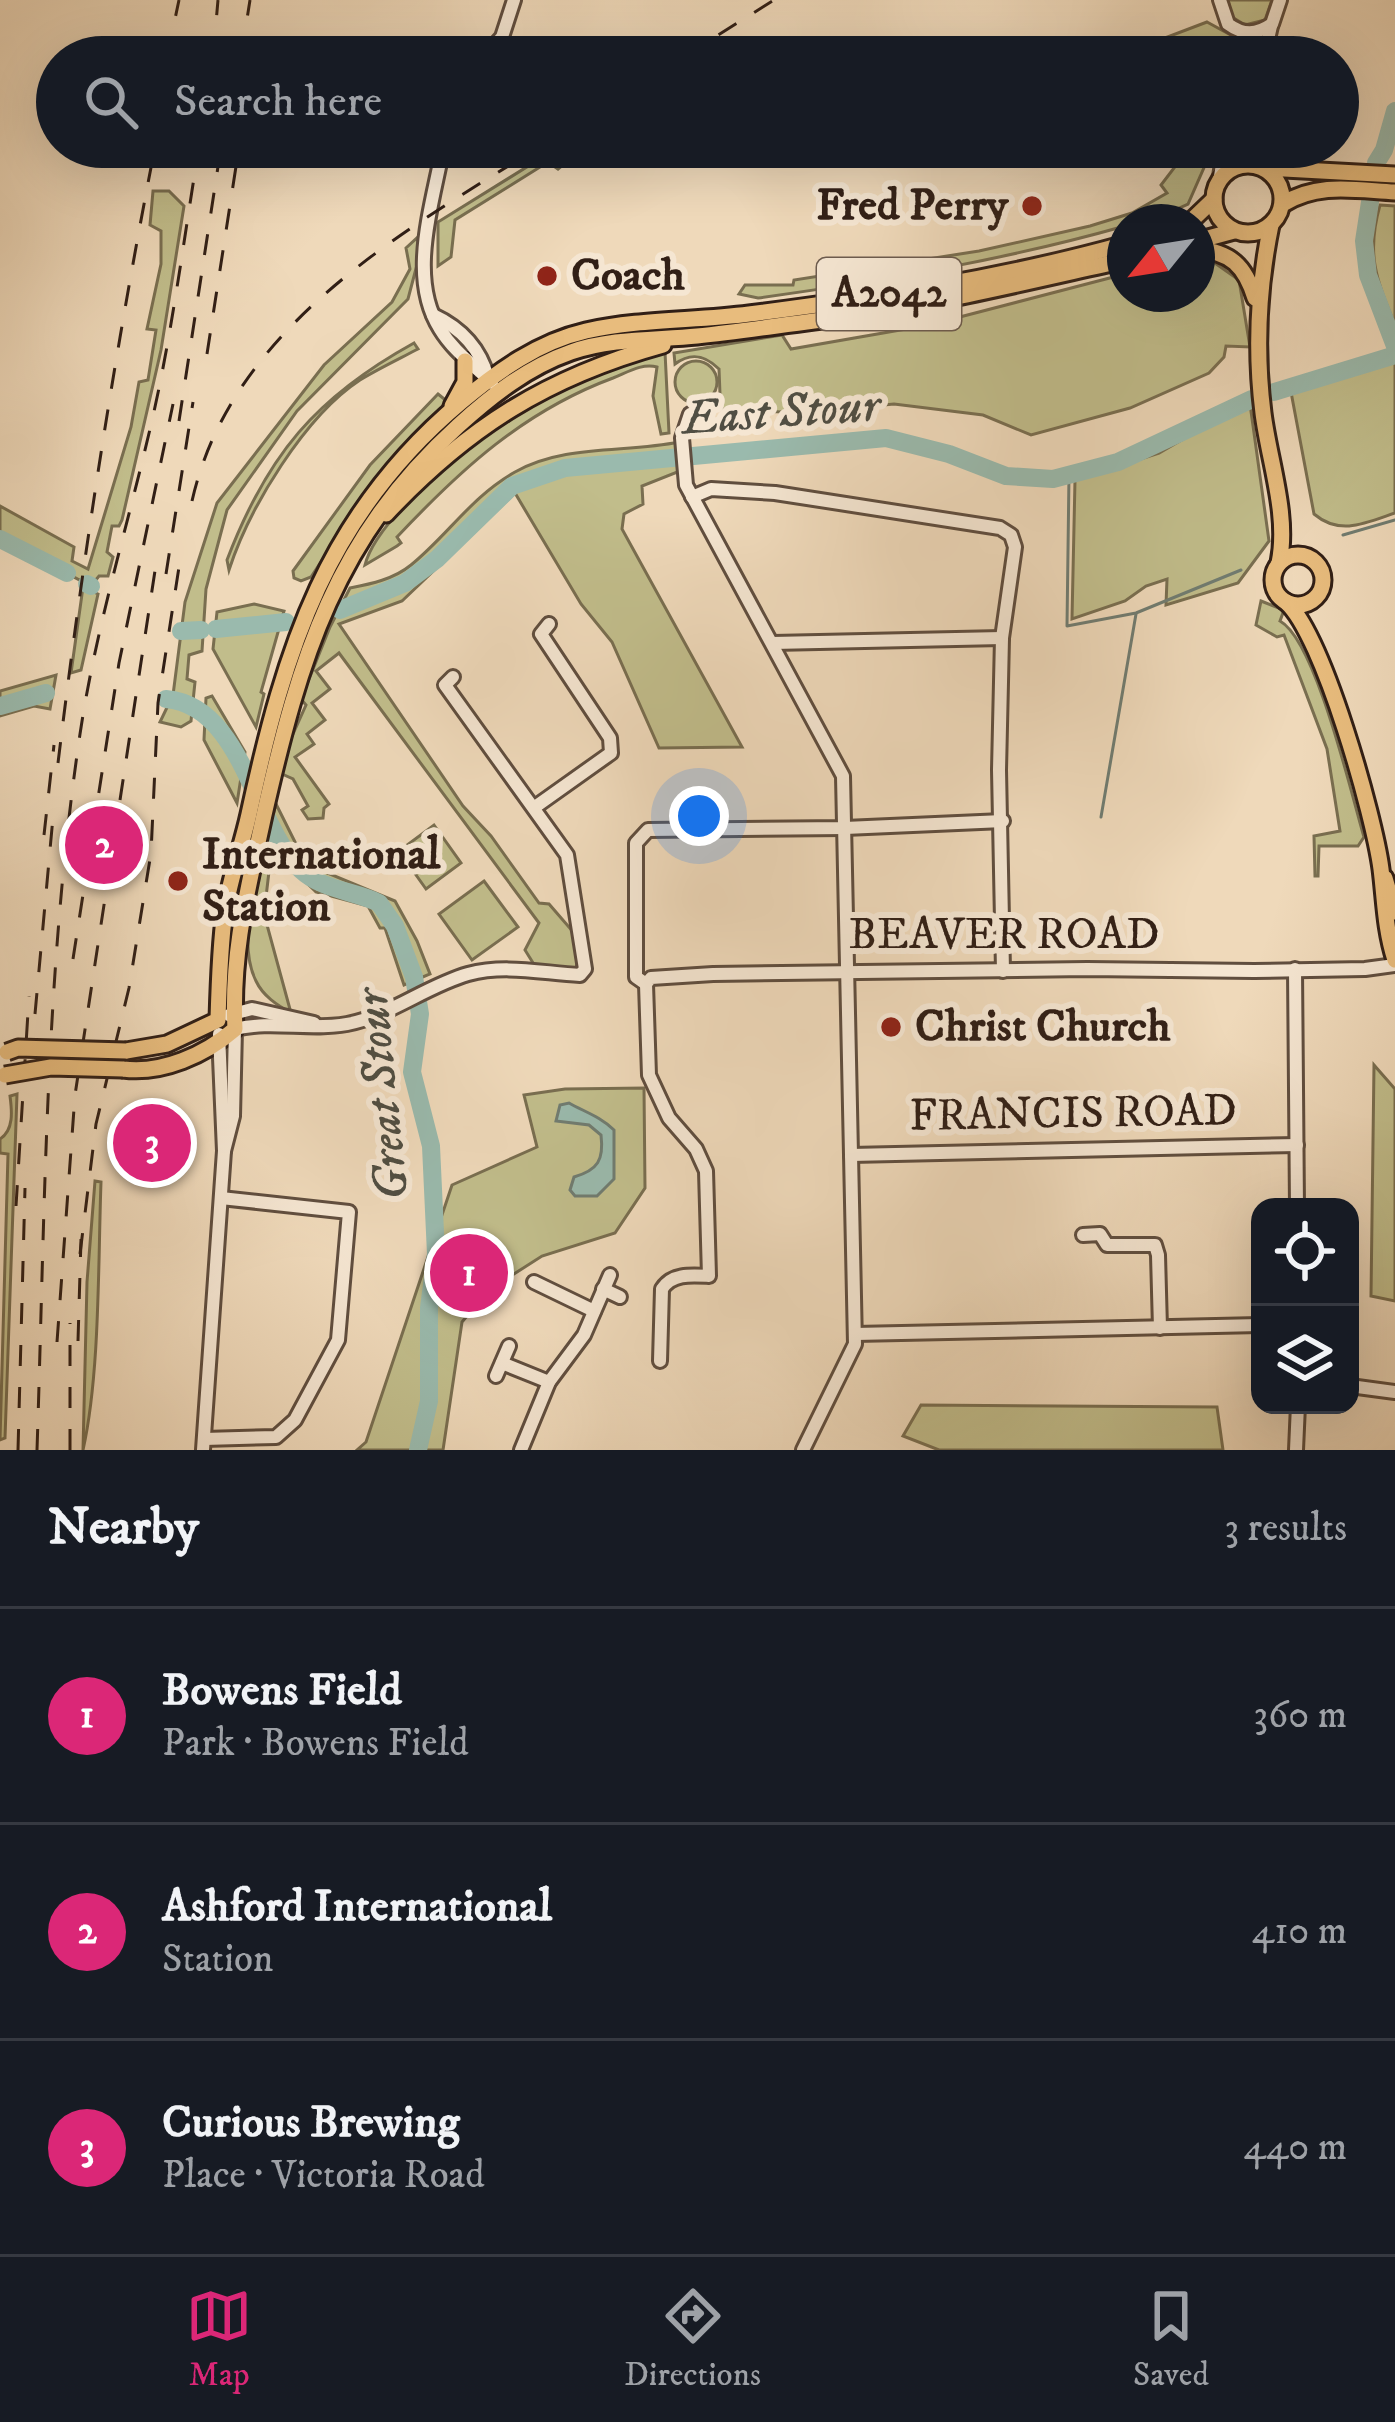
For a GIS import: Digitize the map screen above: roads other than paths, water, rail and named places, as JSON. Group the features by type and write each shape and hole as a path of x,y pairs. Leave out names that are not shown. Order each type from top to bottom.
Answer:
{"main road":[{"path":"1209,204 1219,182 1234,168"},
{"path":"1261,168 1279,183 1283,204"},
{"path":"1268,168 1381,182"},
{"path":"1381,182 1311,189 1283,204 1271,225 1258,307 1260,385 1281,524 1273,583 1299,615 1316,650 1349,747 1381,870 1391,958"},
{"path":"1214,199 1220,218 1238,232 1261,274"},
{"path":"1215,239 1238,232 1252,234 1271,225"},
{"name":"A2042","path":"229,1021 225,910 277,759 286,687 348,564 390,495 524,356 588,331 904,292 1107,248"},
{"path":"1215,251 1240,264 1258,307"},
{"name":"A2042","path":"253,831 265,741 327,568 373,491 447,414 493,385 573,351 875,314 1005,290 1107,264"},
{"path":"348,564 412,488 512,406 594,365 701,335"},
{"name":"A2042","path":"447,414 465,382 464,361"},
{"path":"1281,524 1323,577 1313,627 1316,650"},
{"path":"1279,563 1292,555 1308,556"},
{"path":"1286,602 1299,605 1316,597"},
{"path":"1381,870 1395,912"},
{"path":"3,1053 18,1048 126,1051 166,1044 229,1021"},
{"path":"2,1075 52,1067 142,1071 166,1066 220,1043 229,1021"}],"street":[{"path":"502,36 514,0"},
{"path":"1220,0 1228,24 1245,36"},
{"path":"1269,36 1280,0"},
{"path":"1244,33 1272,25"},
{"path":"440,168 423,282 432,315 464,361 493,385"},
{"path":"1219,182 1221,168"},
{"path":"432,315 450,323 482,354 493,385"},
{"path":"690,414 683,447 692,497 843,776 855,1344 802,1450"},
{"path":"692,497 711,489 776,494 1006,530 1015,547 1002,638 1003,971"},
{"path":"535,807 611,753 610,738 541,634 549,624"},
{"path":"773,643 1002,638"},
{"path":"224,1151 233,1116 229,1021 251,1009 346,1024 474,973 510,968 583,973 569,862 446,685 453,677"},
{"path":"660,1361 660,1302 667,1282 710,1276 706,1171 696,1149 668,1118 649,1075 636,843 648,830 1003,820"},
{"name":"BEAVER ROAD","path":"641,981 846,972 1365,969 1391,958"},
{"path":"1295,969 1297,1198"},
{"path":"220,1043 224,1151 204,1444 276,1437 295,1420 338,1340 349,1212 221,1198"},
{"name":"FRANCIS ROAD","path":"851,1155 1297,1144"},
{"path":"1083,1235 1100,1234 1107,1245 1155,1245 1160,1328"},
{"path":"521,1450 549,1382 574,1352 610,1275"},
{"path":"534,1282 563,1287 594,1311"},
{"path":"603,1289 620,1297"},
{"path":"855,1334 1251,1325"},
{"path":"509,1346 499,1369 549,1382"},
{"path":"1359,1387 1395,1392"},
{"path":"1296,1450 1298,1414"}],"waterway":[{"path":"1395,111 1376,163 1364,241 1368,275 1395,346"},
{"name":"East Stour","path":"1274,392 1395,355"},
{"name":"East Stour","path":"340,610 405,583 437,559 512,486 565,468 886,438 949,454 1006,476 1053,479 1118,462 1252,399"},
{"path":"1069,475 1067,626 1136,613 1241,570"},
{"path":"1343,535 1395,520"},
{"name":"East Stour","path":"0,539 67,573"},
{"name":"East Stour","path":"87,584 91,586"},
{"path":"1101,817 1136,614"},
{"name":"East Stour","path":"216,629 286,622"},
{"name":"East Stour","path":"181,631 201,630"},
{"name":"Great Stour","path":"0,706 46,693"},
{"name":"Great Stour","path":"166,699 192,706 213,722 230,744 270,825 301,870 319,882 379,903 395,926 414,977 420,1014 412,1072 431,1146 436,1254 429,1308 429,1401 418,1450"}],"railway":[{"path":"171,36 179,0"},
{"path":"215,36 218,0"},
{"path":"244,36 250,0"},
{"path":"717,36 774,0"},
{"path":"58,763 101,454 151,168"},
{"path":"37,1450 48,1091 68,823 87,694 160,383 196,168"},
{"path":"179,421 218,168"},
{"path":"207,354 236,168"},
{"path":"192,501 212,440 243,385 282,336 378,251 505,168"},
{"path":"166,574 193,402"},
{"path":"73,959 119,663 173,404"},
{"path":"57,1342 75,1095 158,551"},
{"path":"80,1254 96,1124 129,988 151,853 158,703 181,554"},
{"path":"44,835 54,745"},
{"path":"35,1014 53,817"},
{"path":"16,1206 29,996"},
{"path":"18,1450 25,1188"},
{"path":"78,1341 81,1239"},
{"path":"70,1323 70,1450"}],"place":[{"name":"Fred Perry","path":"1032,206"},
{"name":"Coach","path":"547,276"},
{"name":"Ashford International","path":"104,845"},
{"name":"International Station","path":"178,881"},
{"name":"Christ Church","path":"891,1027"},
{"name":"Curious Brewing","path":"152,1143"},
{"name":"Bowens Field","path":"469,1273"}]}
